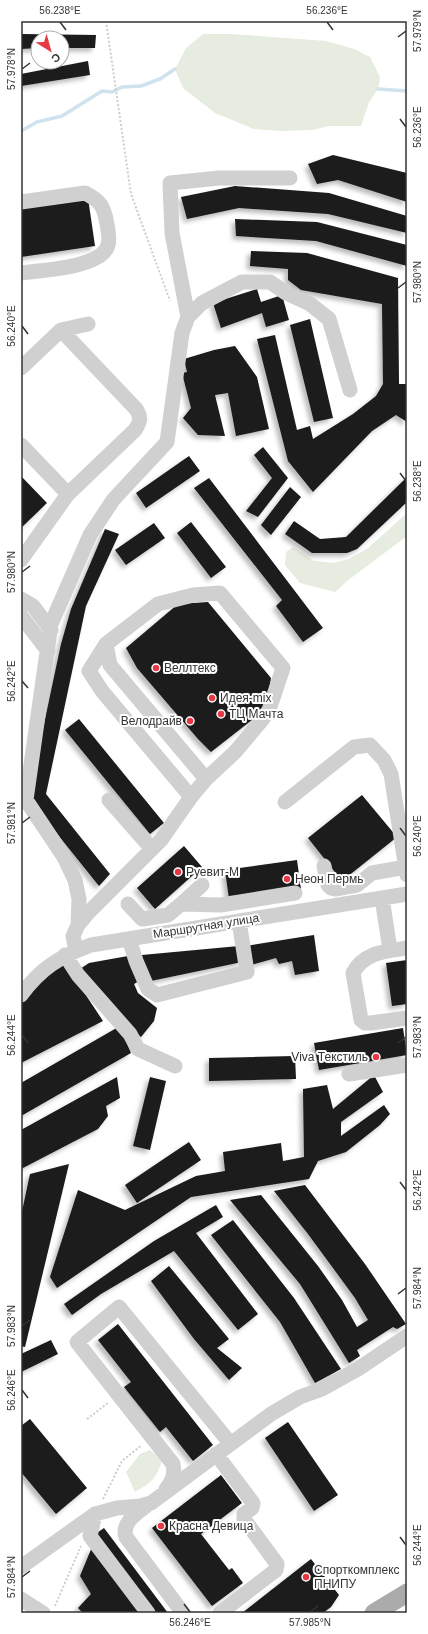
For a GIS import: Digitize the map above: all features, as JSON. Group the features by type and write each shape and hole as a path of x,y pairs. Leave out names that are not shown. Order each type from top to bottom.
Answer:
{"main road":[{"path":"374,1613 407,1593"}],"street":[{"path":"188,317 172,233 170,183 219,178 290,178"},
{"path":"21,202 85,193 94,198 103,206 109,240 108,246 103,253 90,262 21,273"},
{"path":"78,925 78,890 73,873 26,800 52,624 90,535 113,500 168,442 182,333 188,317 202,303 242,282 270,282 286,293 310,304 329,319 350,390"},
{"path":"21,368 61,330 88,324"},
{"path":"21,560 68,494 135,430 140,422 140,415 136,409 61,330"},
{"path":"21,445 68,494"},
{"path":"174,1066 138,1048 130,1034 78,975 70,953 73,936 78,925 88,913 161,840 191,797 206,779 235,752 269,710 283,668 220,593 193,595 158,604 106,644 89,671 102,691 191,797"},
{"path":"21,599 33,606 51,630"},
{"path":"21,616 48,651"},
{"path":"106,644 110,665 206,779"},
{"path":"286,802 354,747 370,745 384,760 391,774 406,871 372,873 357,885 335,889 328,885 324,866"},
{"path":"109,800 152,849"},
{"path":"128,904 142,919 168,914 202,885"},
{"path":"181,904 221,905 295,893"},
{"name":"Маршрутная улица","path":"21,995 32,980 56,960 91,945 407,894"},
{"path":"382,898 390,950"},
{"path":"219,924 221,905"},
{"path":"129,939 136,961 148,989 157,995 248,972 239,921"},
{"path":"407,948 375,953 360,965 353,973 361,1020 365,1023 371,1024 407,1018"},
{"path":"349,1074 407,1065"},
{"path":"163,1493 171,1482 175,1473 173,1464 77,1342 119,1307 230,1444"},
{"path":"183,1613 124,1534 130,1519 270,1414 300,1397 322,1389 346,1376 407,1336"},
{"path":"216,1454 252,1503 252,1508 244,1514 244,1518 278,1567 220,1613"},
{"path":"21,1567 95,1514 117,1508 140,1506 150,1503"},
{"path":"95,1514 90,1536 148,1613"},
{"path":"21,1600 43,1613"}],"path":[{"path":"106,21 131,194 172,306"}],"shaded area":[{"path":"203,34 231,34 326,41 354,49 370,57 380,77 378,89 369,102 361,126 329,126 312,130 280,131 254,129 215,113 183,88 175,69 186,48"},
{"path":"407,513 407,536 347,581 335,592 300,583 285,565 286,552 293,547 314,561 334,563 349,559 368,548"},
{"path":"150,1450 162,1460 160,1466 153,1479 135,1492 126,1472 140,1454"}],"building":[{"path":"21,34 30,34 30,48 21,49"},
{"path":"70,35 96,35 95,48 70,48"},
{"path":"88,61 90,75 21,86 21,74 42,70 70,70 70,64"},
{"path":"333,155 407,173 407,202 338,180 317,184 308,164"},
{"path":"235,186 329,193 407,216 407,233 328,214 239,208 187,219 181,197"},
{"path":"88,198 95,246 21,257 21,208"},
{"path":"235,219 317,222 407,245 407,266 316,241 236,236"},
{"path":"251,251 307,253 398,278 399,384 407,384 407,422 396,415 372,431 313,492 288,461 257,339 275,335 297,430 310,426 313,439 353,414 376,396 383,384 382,304 301,290 288,280 288,269 250,266"},
{"path":"257,289 261,302 282,295 289,320 266,327 262,313 221,328 213,303"},
{"path":"310,319 333,418 314,422 290,325"},
{"path":"235,346 257,377 269,429 236,436 228,393 215,395 225,436 198,435 183,418 191,408 182,373 187,372 184,359 214,350"},
{"path":"263,447 288,478 258,517 246,511 272,478 254,455"},
{"path":"189,456 200,471 146,508 136,493"},
{"path":"21,476 47,503 21,528"},
{"path":"407,477 407,502 357,549 347,553 312,553 285,534 294,521 320,539 346,537"},
{"path":"209,478 323,628 303,642 276,606 282,600 194,488"},
{"path":"290,487 301,497 271,535 261,525"},
{"path":"191,522 226,567 211,578 177,533"},
{"path":"154,523 165,538 126,565 115,550"},
{"path":"105,529 119,534 86,606 46,794 110,874 99,886 30,800 40,743 61,644 71,609"},
{"path":"208,602 271,678 266,709 211,752 137,668 126,648 178,604"},
{"path":"79,719 164,823 150,834 65,730"},
{"path":"362,795 397,837 342,881 308,838"},
{"path":"184,846 202,867 155,909 137,888"},
{"path":"297,860 301,889 229,899 225,870"},
{"path":"314,935 319,971 295,975 292,961 279,964 276,958 251,965 246,946"},
{"path":"239,946 242,962 146,982 142,955"},
{"path":"128,956 139,981 134,984 138,993 157,1008 154,1021 141,1037 112,1013 80,969 89,963"},
{"path":"407,960 407,1004 392,1006 386,963"},
{"path":"64,962 103,1021 21,1063 21,1002 34,983"},
{"path":"120,1026 131,1053 21,1116 21,1083"},
{"path":"403,1028 407,1055 319,1070 314,1043"},
{"path":"295,1056 296,1079 209,1081 209,1058"},
{"path":"374,1075 383,1092 341,1122 341,1136 384,1105 390,1114 380,1125 346,1152 318,1161 309,1179 191,1197 57,1288 50,1277 78,1190 125,1210 196,1176 225,1171 223,1152 281,1143 283,1161 304,1157 303,1089 327,1085 333,1109"},
{"path":"117,1077 120,1098 106,1106 108,1116 98,1129 21,1169 21,1130"},
{"path":"150,1077 166,1081 150,1150 133,1146"},
{"path":"189,1142 201,1160 137,1203 125,1185"},
{"path":"69,1164 25,1347 21,1346 21,1216 30,1174"},
{"path":"305,1185 365,1264 406,1324 397,1329 393,1327 357,1350 360,1356 349,1363 300,1284 230,1200 261,1195 318,1266 342,1300 357,1327 368,1320 355,1298 274,1191"},
{"path":"216,1205 223,1217 196,1233 258,1314 238,1330 174,1251 101,1294 72,1315 64,1304 154,1241"},
{"path":"233,1220 294,1298 341,1369 315,1383 280,1322 211,1235"},
{"path":"169,1266 229,1339 217,1348 242,1368 229,1380 194,1339 151,1281"},
{"path":"118,1324 213,1445 193,1461 166,1427 160,1432 124,1387 131,1382 98,1340"},
{"path":"51,1340 58,1354 21,1372 21,1354"},
{"path":"30,1419 87,1488 56,1514 21,1472 21,1426"},
{"path":"288,1422 338,1495 314,1511 265,1438"},
{"path":"221,1475 242,1503 201,1534 229,1570 232,1568 243,1583 212,1606 152,1528"},
{"path":"104,1528 168,1613 153,1613 94,1535"},
{"path":"92,1547 140,1613 83,1613 78,1608 91,1594 80,1576"},
{"name":"Спорткомплекс ПНИПУ","path":"311,1559 339,1595 331,1607 323,1613 242,1613"}],"waterway":[{"path":"21,131 37,122 62,116 102,91 112,92 122,87 141,86 160,79 175,69"},
{"path":"378,89 407,91"}],"place":[{"name":"Веллтекс","path":"156,668"},
{"name":"Идея-mix","path":"212,698"},
{"name":"ТЦ Мачта","path":"221,714"},
{"name":"Велодрайв","path":"190,721"},
{"name":"Руевит-М","path":"178,872"},
{"name":"Неон Пермь","path":"287,879"},
{"name":"Viva Текстиль","path":"376,1057"},
{"name":"Красна Девица","path":"161,1526"},
{"name":"Спорткомплекс ПНИПУ","path":"306,1577"}]}
